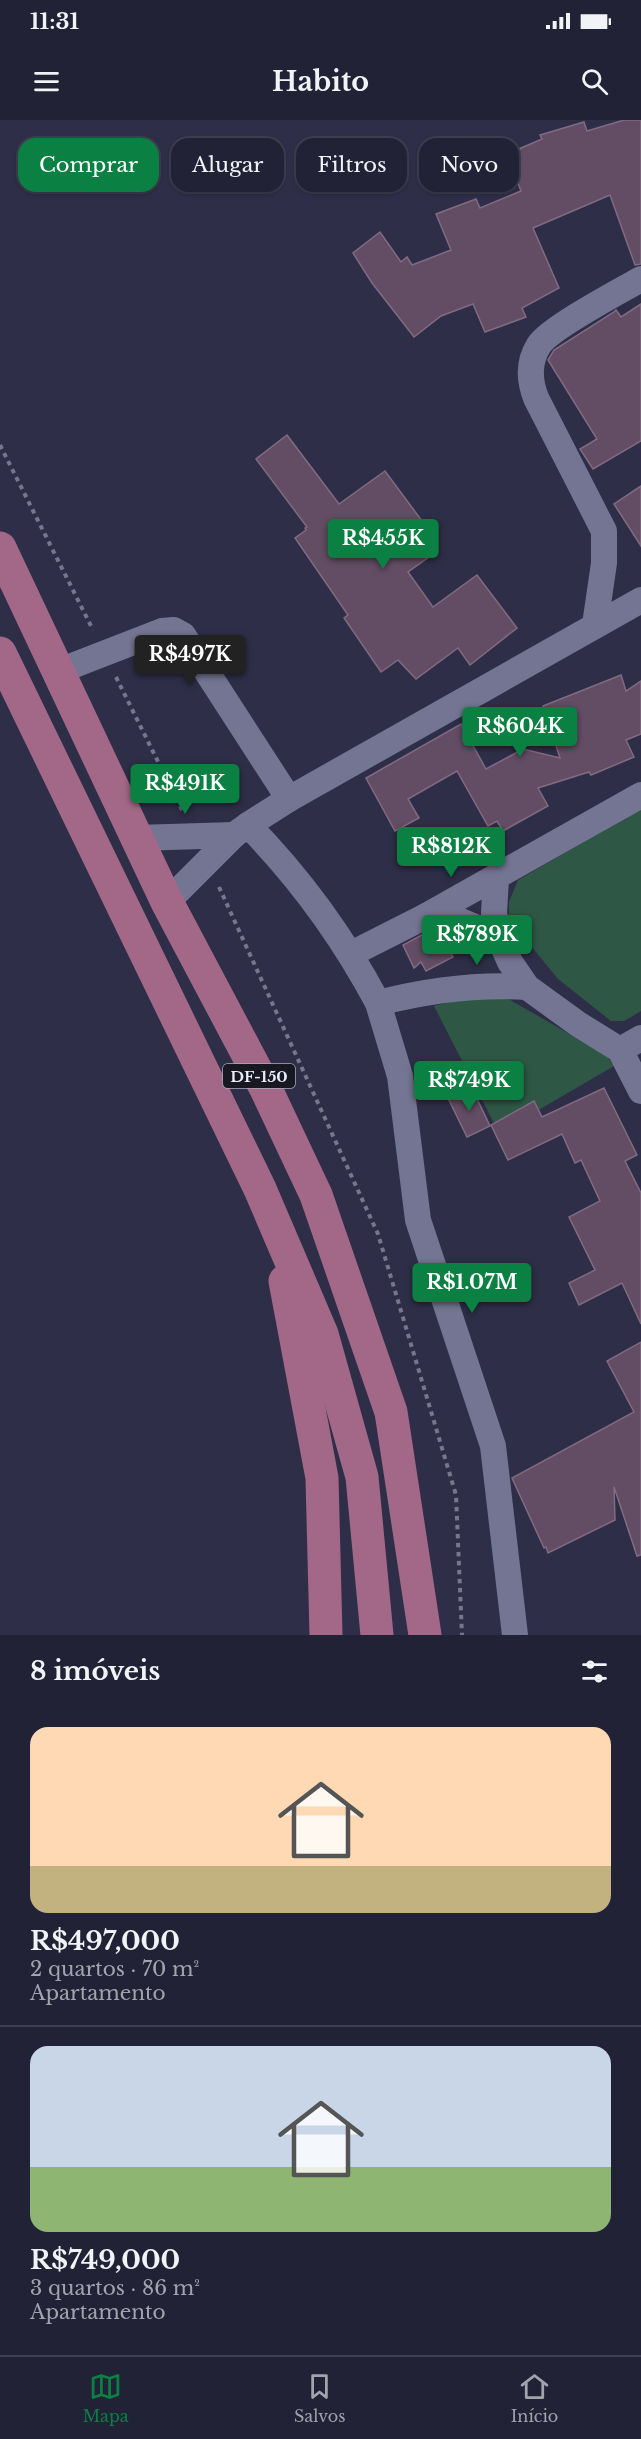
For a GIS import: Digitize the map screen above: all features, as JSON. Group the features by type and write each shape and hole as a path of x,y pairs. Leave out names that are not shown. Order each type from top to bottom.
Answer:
{"main road":[{"name":"DF-150","path":"0,548 167,902 266,1089 316,1195 391,1412 425,1635"},
{"name":"DF-150","path":"0,653 260,1189 322,1334 362,1477 377,1635"},
{"path":"260,1189 287,1288 322,1478 326,1635"}],"street":[{"path":"594,625 604,563 604,531 536,398 530,382 531,363 540,344 557,330 641,279"},
{"path":"167,902 241,830 289,799 641,600"},
{"path":"59,671 162,631 174,630 183,635 289,799"},
{"path":"351,954 496,878 641,795"},
{"path":"136,838 241,830 292,875 351,954 378,1003 400,1076 418,1220 493,1446 515,1635"},
{"path":"496,878 494,913 499,937 510,962 527,987 578,1024 631,1044 641,1091"},
{"path":"426,916 451,917 499,937"},
{"path":"378,1003 399,998 498,985 527,987"}],"green space":[{"path":"641,809 641,1011 624,1021 611,1021 558,979 509,919 509,902 518,880"},
{"path":"505,997 606,1055 614,1066 499,1133 434,1006 466,998"}],"building":[{"path":"624,120 641,120 641,264 635,265 610,195 533,228 559,288 522,308 526,317 485,332 473,304 441,316 414,337 372,283 353,253 380,232 401,262 407,257 412,265 451,250 436,214 476,199 480,208 521,191 519,149 542,139 540,135 584,122 587,131"},
{"path":"641,304 641,441 593,469 580,449 597,439 548,360 554,350 616,310 621,317"},
{"path":"287,435 339,504 385,471 425,525 413,534 429,557 408,572 433,607 477,575 517,628 470,665 458,648 416,679 398,660 381,672 344,618 348,615 295,538 307,527 256,459"},
{"path":"641,486 641,546 614,504"},
{"path":"621,675 626,691 641,681 641,734 626,740 634,757 591,775 589,772 538,788 548,806 503,831 497,821 488,826 457,771 408,799 419,818 395,831 366,778 461,724 486,769 523,749 560,758 543,706"},
{"path":"429,931 439,932 453,957 426,971 421,962 414,968 403,945"},
{"path":"471,1086 490,1126 467,1137 448,1098"},
{"path":"604,1088 637,1155 625,1161 641,1193 641,1324 622,1283 579,1305 569,1283 595,1270 569,1217 600,1201 581,1160 575,1163 562,1134 508,1160 491,1125 534,1101 542,1117"},
{"path":"641,1342 641,1555 637,1556 614,1487 615,1520 548,1553 512,1478 634,1412 607,1361"}]}
